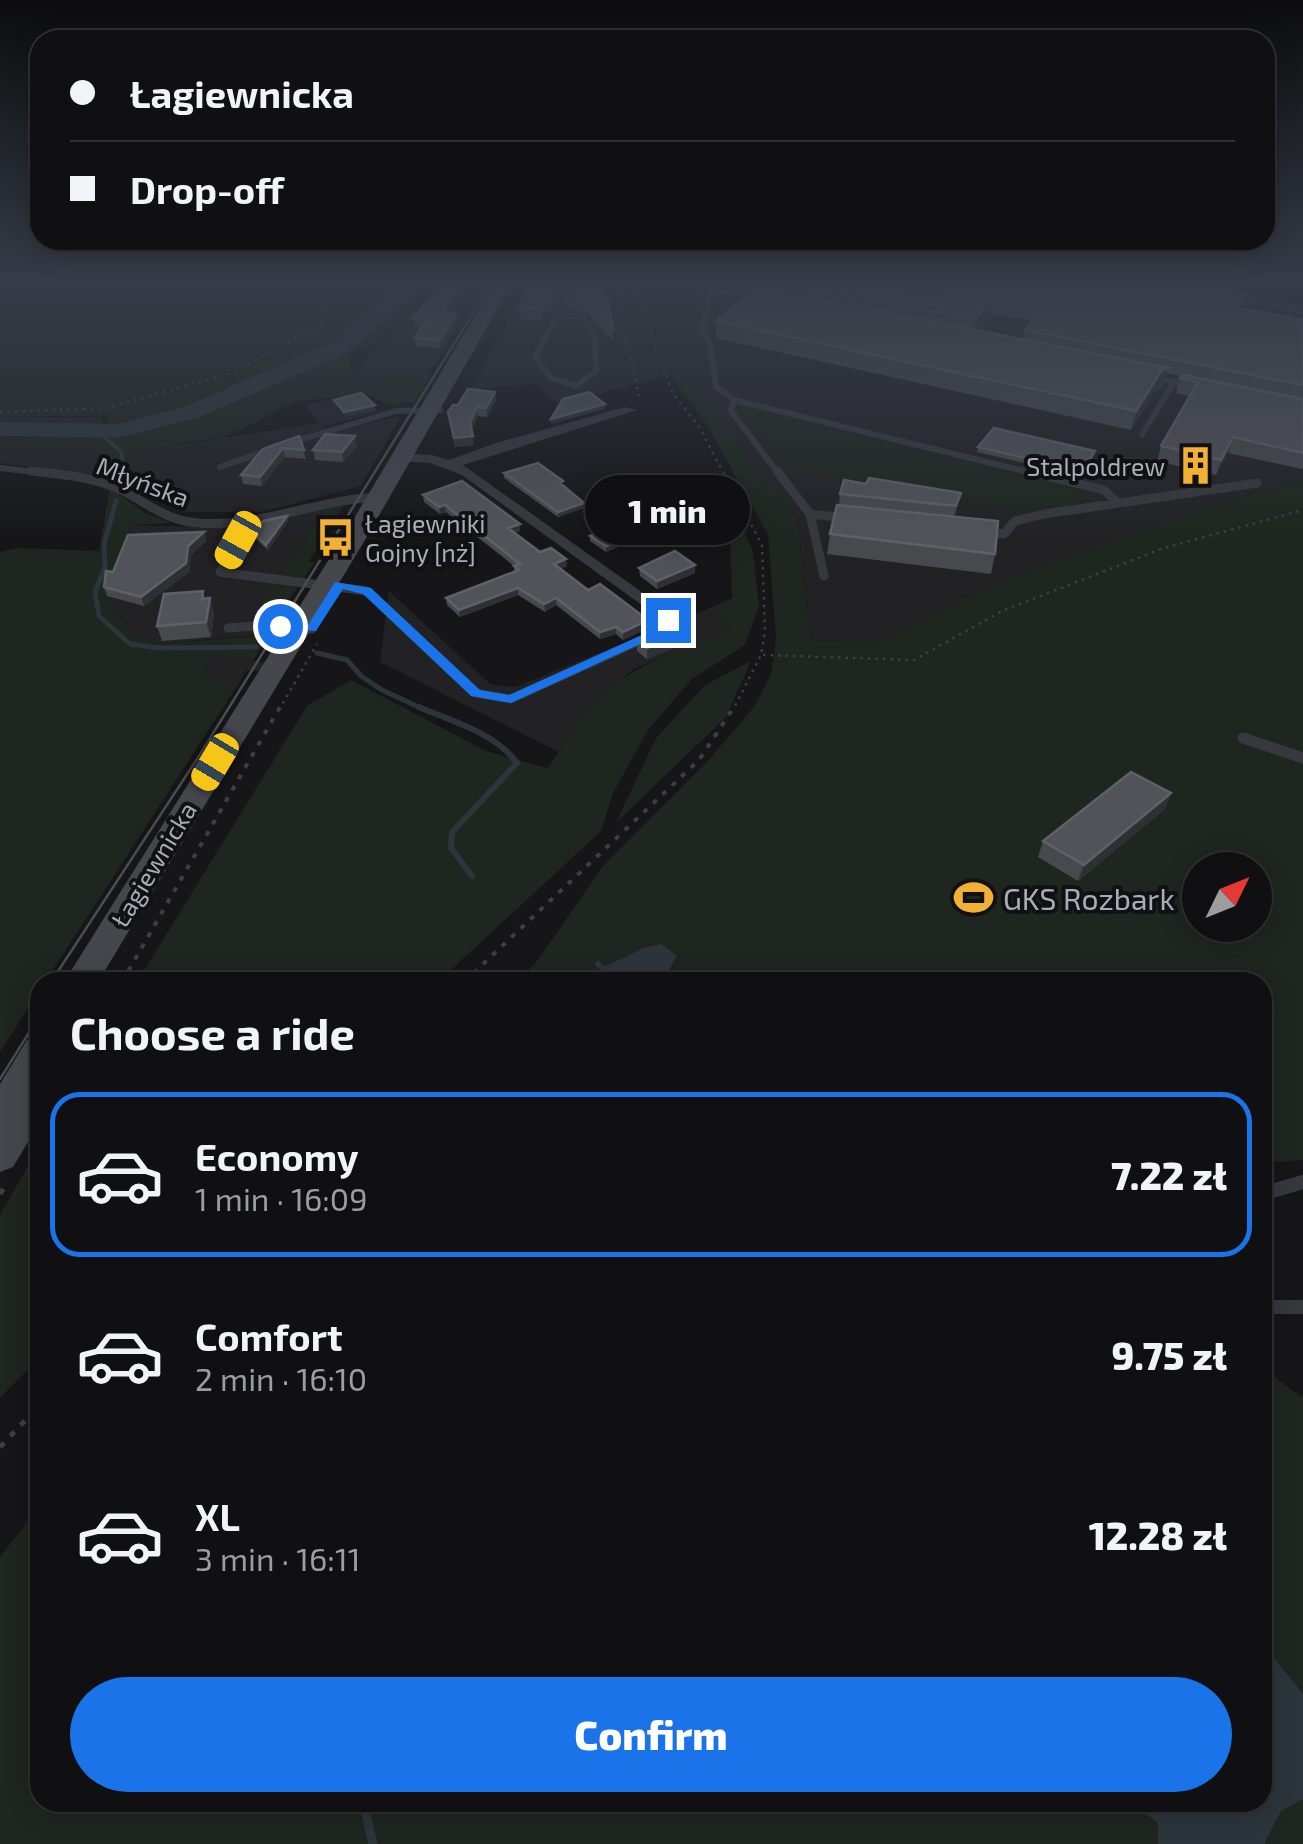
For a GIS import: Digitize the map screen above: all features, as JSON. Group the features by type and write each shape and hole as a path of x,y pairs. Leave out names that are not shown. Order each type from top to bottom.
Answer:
{"main road":[{"name":"Łagiewnicka","path":"434,410 456,370"},
{"name":"Łagiewnicka","path":"109,972 309,632 382,497 460,370"},
{"name":"Łagiewnicka","path":"88,972 309,632"},
{"path":"0,1116 30,1066"},
{"path":"0,1156 30,1106"}],"street":[{"path":"452,464 630,410"},
{"path":"406,457 452,464 668,620"}],"lane":[{"path":"539,370 552,381 571,384 586,381 595,376 596,370"},
{"path":"714,370 716,386 734,400 1104,490 1118,503"},
{"path":"1140,375 1211,389"},
{"path":"1142,435 1174,382"},
{"path":"734,400 731,411 810,514 824,576"},
{"path":"220,467 340,425 396,411 434,410"},
{"name":"Młyńska","path":"0,468 97,481 128,493 172,520 207,523 268,516 352,497 382,497"},
{"path":"966,530 1004,534 1014,521 1257,483"},
{"path":"810,514 849,518"},
{"path":"238,540 220,572 367,591 476,693 511,699 668,628 668,620"},
{"path":"228,628 309,632"},
{"path":"1243,738 1303,758"},
{"path":"1272,1191 1303,1182"},
{"path":"1272,1307 1303,1306"}],"path":[{"path":"0,412 106,408 236,370"},
{"path":"630,410 640,405 636,370"},
{"path":"761,655 914,660 1002,611 1143,556 1303,510"},
{"path":"127,972 309,632"},
{"path":"474,972 488,957"},
{"path":"0,1447 30,1416"}],"shaded area":[{"path":"0,370 357,370 425,379 434,370 414,402 388,405 368,394 297,401 226,437 131,452 134,487 117,482 106,438 113,437 106,416 0,416"},
{"path":"355,370 431,370 426,379"},
{"path":"482,370 690,370 557,404 537,384 472,389"},
{"path":"690,370 1303,370 1303,484 1257,492 961,598 875,642 811,640 797,519 718,417"},
{"name":"GKS Rozbark","path":"690,370 718,417 797,519 811,640 875,642 961,598 1065,556 1257,492 1303,484 1303,1160 1272,1162 1272,972 669,972 677,957 600,972 527,972 603,866 707,762 754,707 771,674 776,639 768,535 706,423 671,375"},
{"path":"362,395 379,412 324,426 328,432 401,416 361,486 261,512 183,512 134,487 130,452 319,423 305,404"},
{"path":"750,409 1087,491 1097,499 1027,513 786,469 743,415 742,411"},
{"path":"0,416 102,418 117,482 82,473 0,463"},
{"path":"702,474 730,497 753,551 759,607 745,645 692,679 648,730 613,793 601,831 449,972 143,972 307,706 351,680 486,751 547,768 592,704 627,675 731,628 708,609 732,598 730,530"},
{"path":"110,488 145,513 172,523 129,525 127,572 180,587 173,593 122,580 114,608 133,636 159,644 269,635 253,661 213,656 200,675 239,683 51,972 30,972 30,1006 0,1052 0,552 18,548 99,551"},
{"path":"345,503 309,562 315,562 278,616 274,605 259,602 328,507"},
{"path":"328,507 260,602 275,605 278,616 267,634 159,644 133,636 114,608 123,579 179,587 126,572 129,525 209,527"},
{"path":"389,591 490,684 515,687 708,609 732,628 633,669 578,720 561,753 380,662"},
{"path":"213,656 270,663 264,672 247,670 239,683 209,680 200,676"},
{"path":"751,661 726,717 616,823 656,738 705,685"},
{"path":"661,944 677,956 668,972 601,972 602,968"},
{"path":"30,1162 30,1367 0,1398 0,1215"},
{"path":"1272,1375 1303,1395 1303,1844 0,1844 0,1557 30,1518 30,1812 1272,1812"},
{"path":"1272,1655 1303,1694 1303,1799 1281,1811 1264,1844 1158,1844 1158,1823 1143,1812 1272,1812"}],"building":[{"path":"945,370 1163,370 1136,411"},
{"path":"1227,370 1303,370 1303,385"},
{"path":"1182,375 1303,399 1303,453 1233,437 1221,460 1161,446 1198,382 1180,378"},
{"path":"468,389 495,392 486,408 477,407 470,423 473,436 454,438 448,412"},
{"path":"589,392 605,404 551,419 563,399"},
{"path":"361,393 375,405 344,412 334,400"},
{"path":"994,428 1095,451 1082,471 978,447"},
{"path":"325,434 355,436 342,452 313,450"},
{"path":"299,436 304,450 283,448 260,477 241,475 263,449"},
{"path":"538,463 584,503 558,512 504,473"},
{"path":"869,478 961,493 956,506 840,494 844,480 866,484"},
{"path":"462,481 520,524 508,528 540,552 551,548 566,559 554,564 588,590 600,584 648,620 623,632 616,627 600,632 556,598 544,604 518,588 459,610 446,598 519,570 514,566 520,564 445,505 439,507 423,495"},
{"path":"837,505 998,521 995,554 830,534"},
{"path":"287,516 266,545 254,533 263,521"},
{"path":"609,528 625,539 606,546 590,536"},
{"path":"204,532 188,546 186,563 141,597 104,587 106,571 113,572 128,535"},
{"path":"675,551 695,565 657,581 639,568"},
{"path":"203,591 202,599 210,598 206,622 157,626 164,594"},
{"path":"663,629 674,637 647,648 637,640"},
{"path":"1131,772 1171,793 1084,865 1043,841"}],"waterway":[{"path":"0,429 118,431 192,412 288,370"},
{"path":"99,432 121,452 125,472"},
{"path":"123,481 125,472"},
{"path":"116,501 104,544 105,568 95,592 99,616 130,644 160,648 256,647"},
{"path":"317,653 347,660 361,676 382,690 425,710"},
{"path":"419,707 485,736 517,763 452,832 451,848 472,876"},
{"path":"598,964 605,972"},
{"path":"365,1812 373,1844"}],"tram line":[{"path":"58,972 199,756 438,370"},
{"path":"0,1079 30,1031"}],"place":[{"name":"Stalpoldrew","path":"1195,466"},
{"name":"Łagiewniki Gojny [nż]","path":"335,537"},
{"name":"GKS Rozbark","path":"973,898"}],"route":[{"path":"280,626 312,629 340,585 367,591 476,693 511,699 668,628 668,620"}]}
